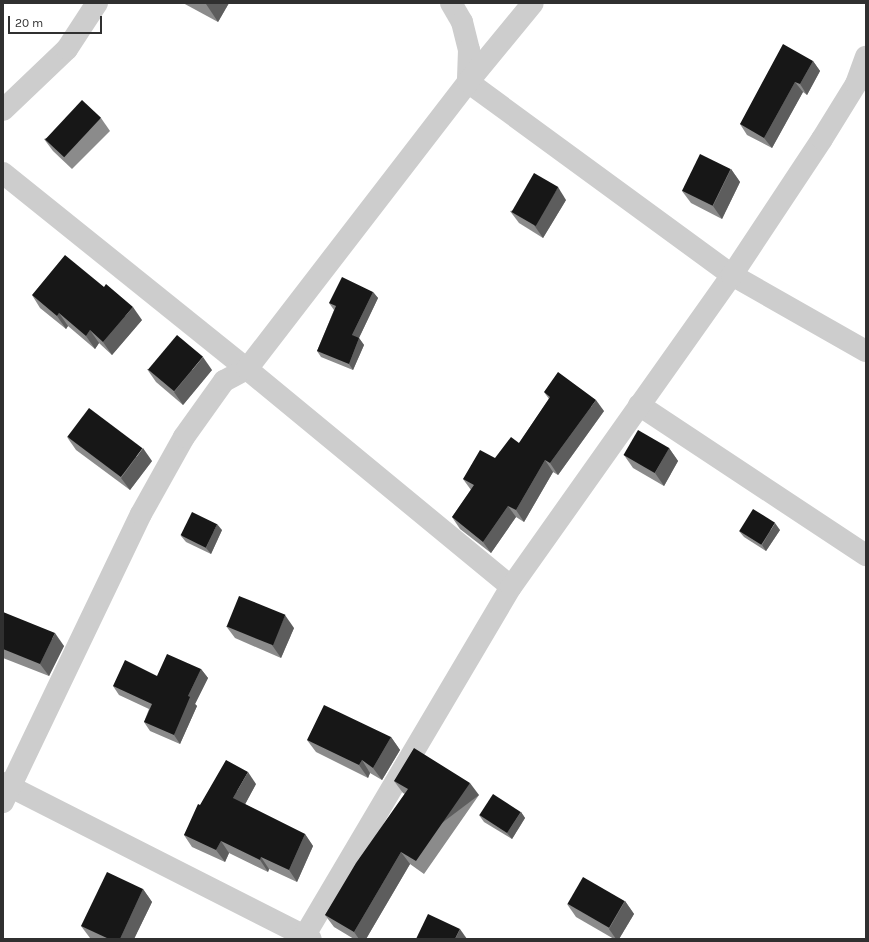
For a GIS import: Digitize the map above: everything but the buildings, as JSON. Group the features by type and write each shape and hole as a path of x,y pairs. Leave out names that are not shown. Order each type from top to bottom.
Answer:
{"street":[{"path":"3,110 67,49 97,3"},
{"path":"451,3 462,22 469,50 468,82"},
{"path":"532,3 468,82 247,370 224,381 184,437 141,514 6,791 308,937 511,587 639,404 732,275 826,133 856,84 866,57"},
{"path":"468,82 732,275 866,351"},
{"path":"3,173 247,370 511,587"},
{"path":"639,404 866,555"}]}
